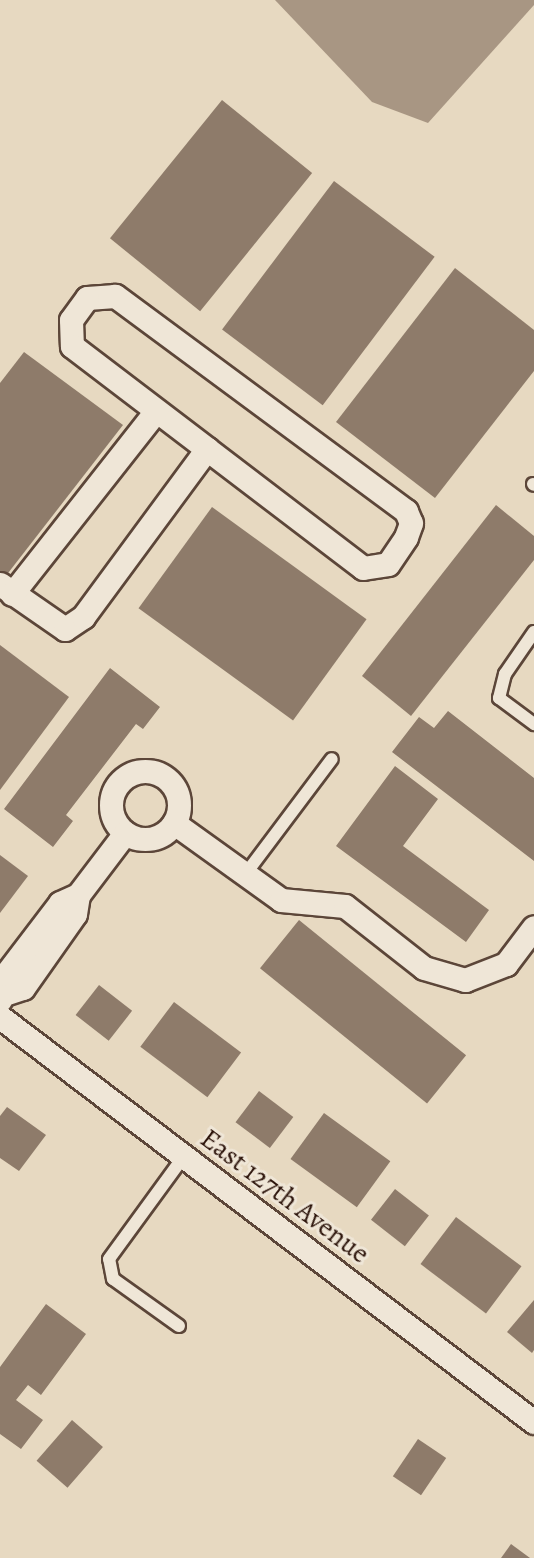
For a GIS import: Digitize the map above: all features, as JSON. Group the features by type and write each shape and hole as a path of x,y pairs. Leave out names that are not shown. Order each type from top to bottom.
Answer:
{"street":[{"path":"115,296 406,511 411,523 407,537 387,564 363,568 207,449 72,346 71,320 87,298 115,296"},
{"path":"156,411 6,589 65,629 83,617 207,449"},
{"path":"138,772 160,775 176,791 178,812 174,823 167,832 146,839 125,833 112,815 113,792 127,776 138,772"},
{"path":"174,823 244,876 281,900 345,906 424,968 465,980 506,964 534,927"},
{"path":"2,997 6,974 60,903 78,895 125,833"},
{"name":"East 127th Avenue","path":"0,1017 534,1422"}],"lane":[{"path":"534,632 505,674 499,698 534,724"},
{"path":"244,876 332,759"},
{"path":"179,1326 113,1279 109,1259 184,1156"}],"shaded area":[{"path":"275,0 534,0 534,5 428,123 372,102"}],"building":[{"path":"222,100 312,173 200,311 110,238"},
{"path":"334,181 435,257 323,405 222,330"},
{"path":"455,268 534,330 534,371 435,498 336,422"},
{"path":"24,352 123,425 5,577 0,573 0,383"},
{"path":"496,505 534,536 534,560 411,716 362,676"},
{"path":"212,507 367,619 293,720 139,608"},
{"path":"0,645 69,697 0,790"},
{"path":"110,668 160,707 143,729 136,724 66,815 73,821 53,847 4,809"},
{"path":"448,711 534,778 534,861 392,752 419,717 434,728"},
{"path":"395,766 438,799 403,846 489,910 466,942 336,846"},
{"path":"0,855 28,876 0,913"},
{"path":"299,920 466,1055 427,1103 260,968"},
{"path":"99,985 132,1011 109,1041 76,1015"},
{"path":"174,1002 241,1053 207,1097 140,1047"},
{"path":"259,1091 293,1117 270,1148 236,1122"},
{"path":"7,1107 46,1135 19,1171 0,1158 0,1116"},
{"path":"324,1113 390,1161 357,1207 290,1159"},
{"path":"395,1189 429,1215 405,1246 371,1220"},
{"path":"456,1217 521,1266 486,1313 420,1264"},
{"path":"534,1300 534,1350 532,1353 507,1332"},
{"path":"46,1304 86,1334 41,1395 28,1385 16,1400 43,1420 21,1449 0,1434 0,1367"},
{"path":"72,1420 103,1447 68,1488 37,1461"},
{"path":"418,1439 446,1458 421,1495 393,1476"},
{"path":"511,1544 530,1558 501,1558"}]}
